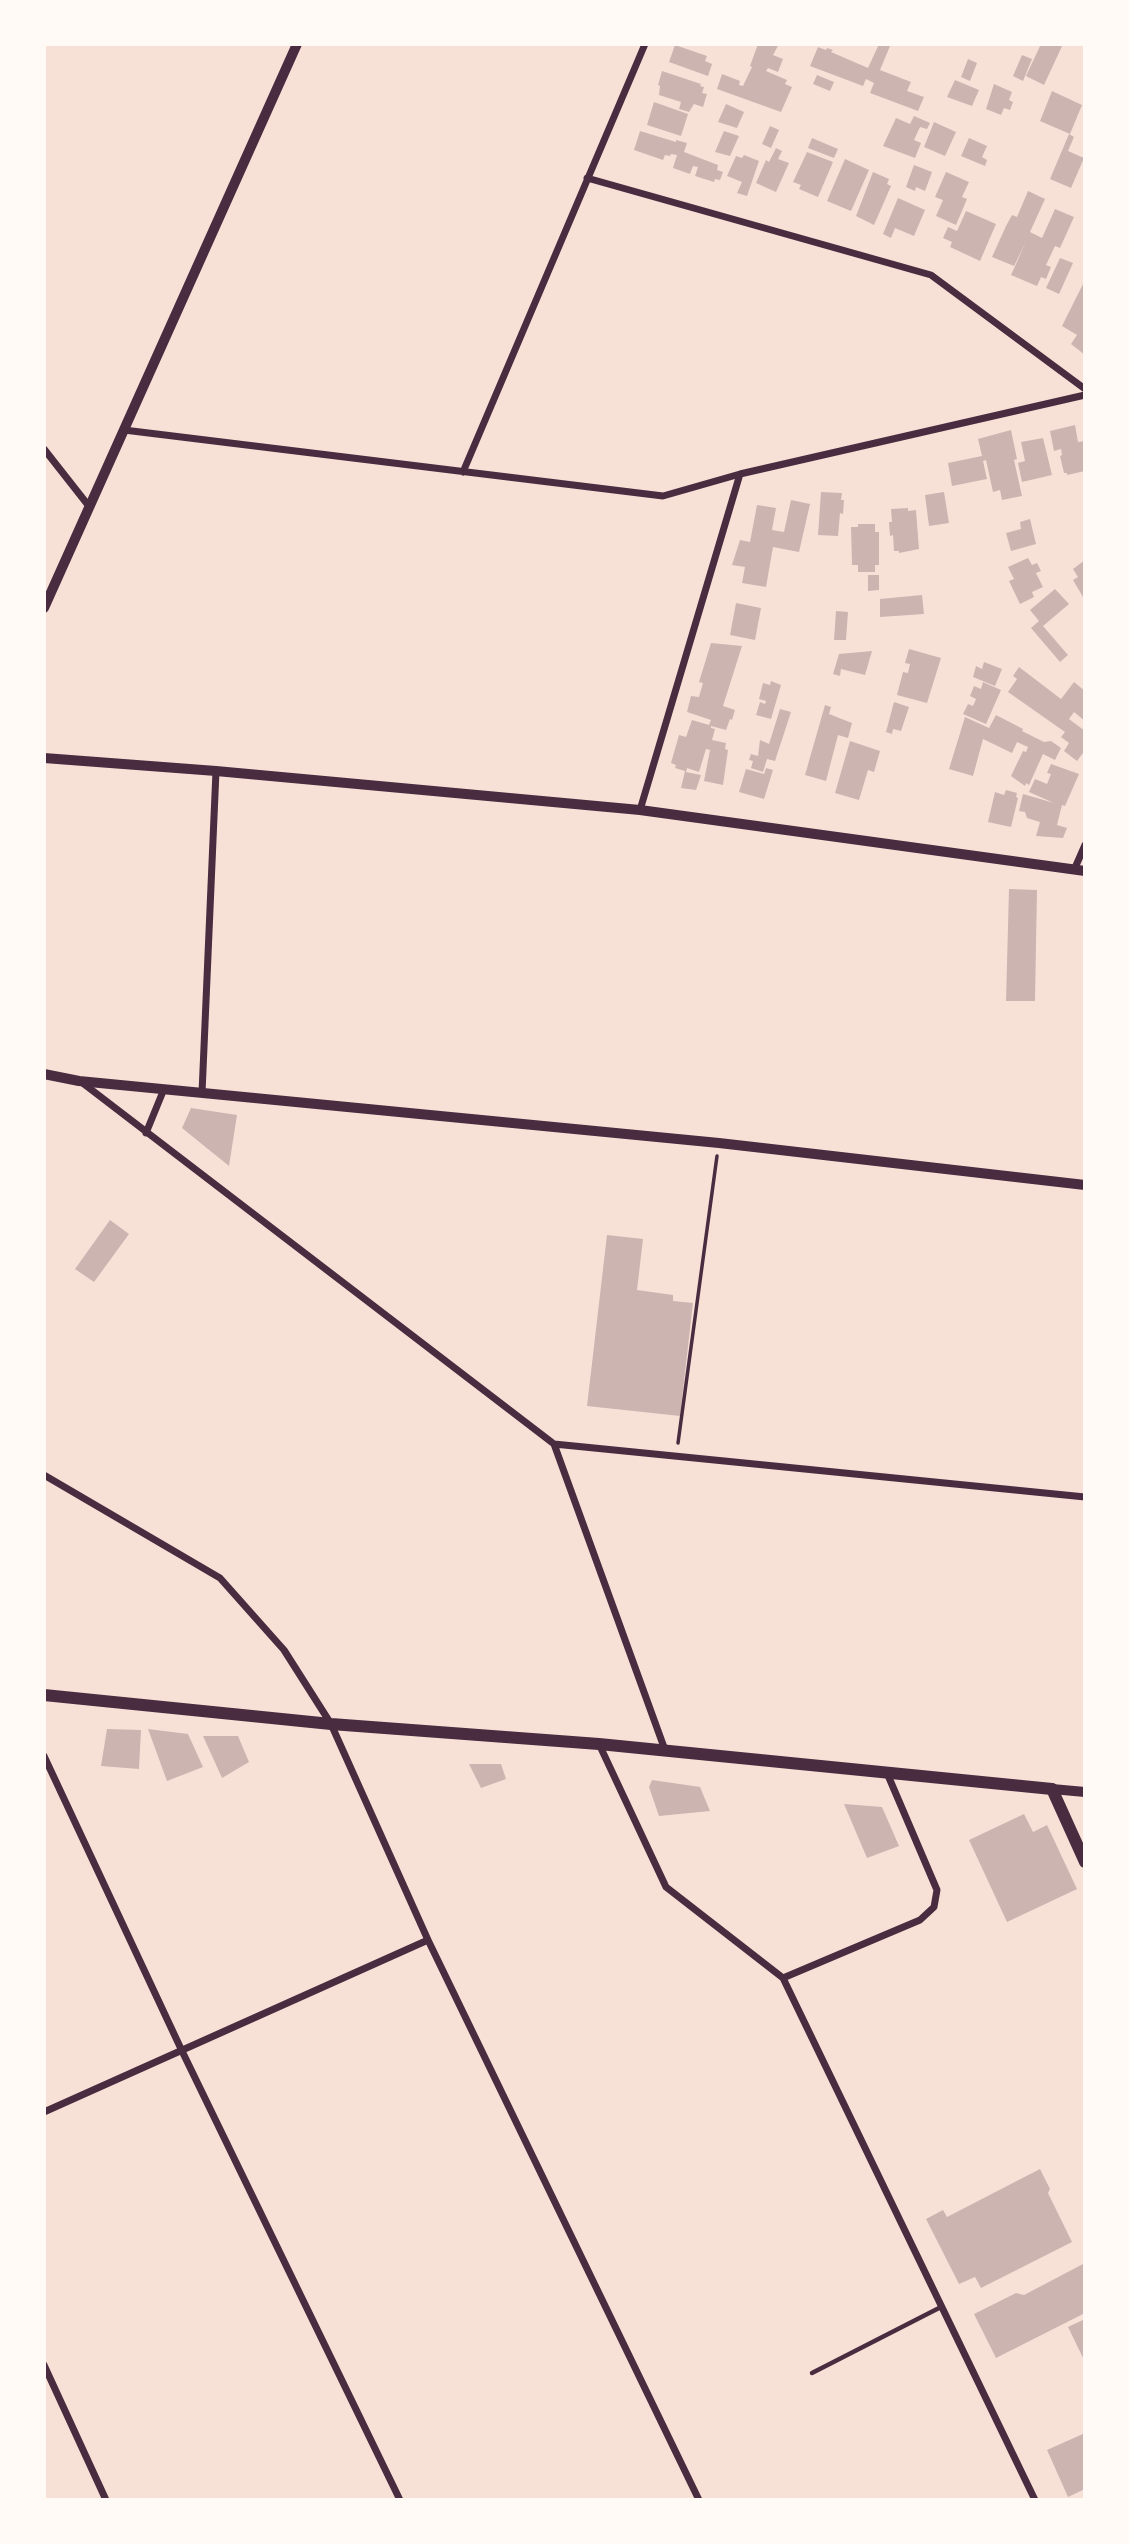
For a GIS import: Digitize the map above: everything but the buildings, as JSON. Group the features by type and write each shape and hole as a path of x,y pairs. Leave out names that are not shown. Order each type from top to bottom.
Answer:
{"main road":[{"path":"44,1695 331,1724 599,1744 1052,1789 1085,1862"}],"street":[{"path":"44,608 297,44"},
{"path":"463,472 645,44"},
{"path":"587,178 931,275 1085,388"},
{"path":"124,430 663,496 740,474 1085,395"},
{"path":"44,449 88,505"},
{"path":"640,810 740,474"},
{"path":"44,758 640,810 1079,871 1085,845"},
{"path":"202,1093 216,771"},
{"path":"44,1074 79,1081 719,1143 1085,1185"},
{"path":"79,1081 554,1444 1085,1497"},
{"path":"145,1133 164,1089"},
{"path":"554,1444 665,1751"},
{"path":"44,1475 220,1578 284,1650 331,1724 428,1940 699,2500"},
{"path":"599,1744 666,1887 783,1978 1035,2500"},
{"path":"44,1756 182,2051 400,2500"},
{"path":"783,1978 920,1920 934,1907 937,1890 887,1773"},
{"path":"1052,1789 1085,1792"},
{"path":"44,2112 428,1940"},
{"path":"44,2365 106,2500"}],"lane":[{"path":"812,2373 942,2307"}],"path":[{"path":"676,1456 719,1143"}]}
